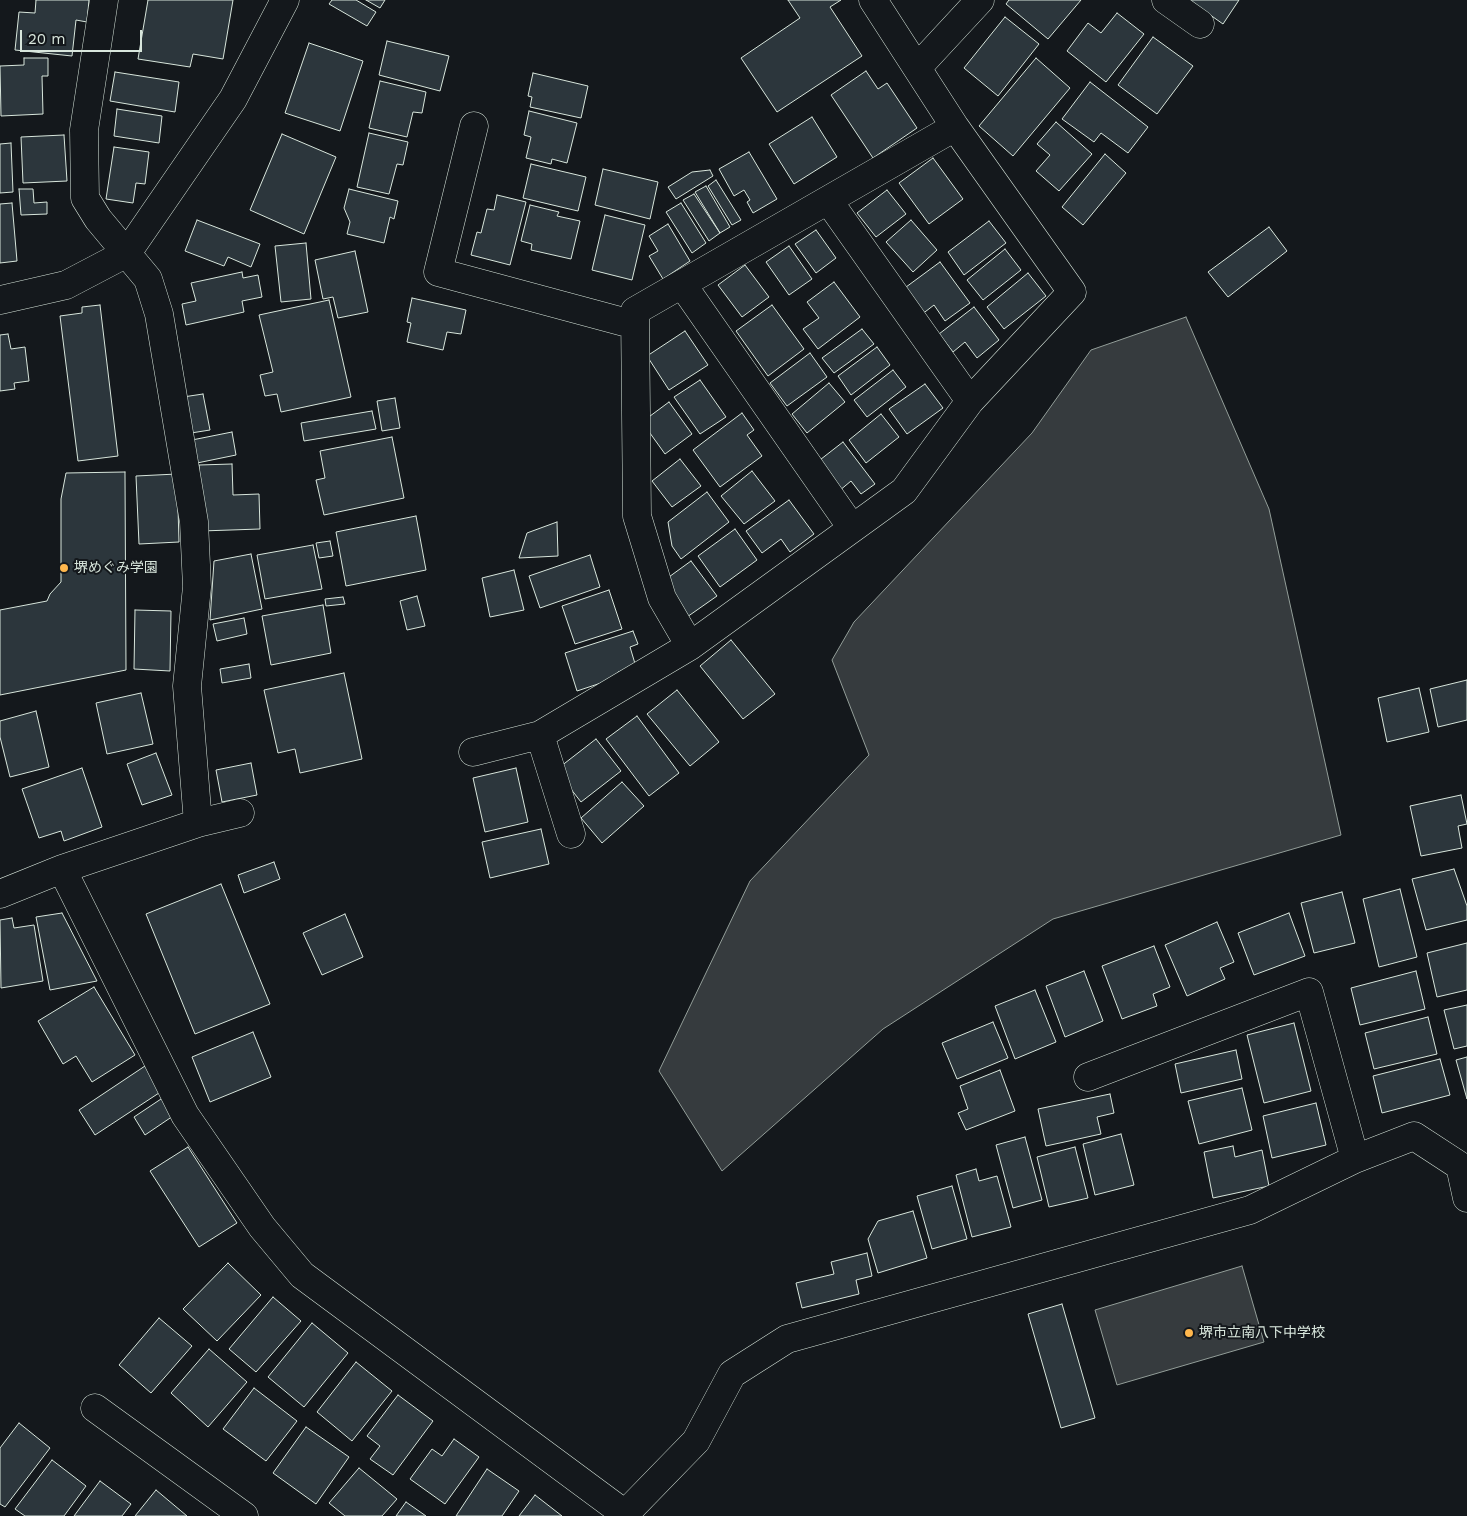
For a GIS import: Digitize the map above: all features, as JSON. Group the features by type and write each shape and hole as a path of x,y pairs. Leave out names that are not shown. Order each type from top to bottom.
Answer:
{"street":[{"path":"104,0 84,130 85,198 98,219 148,278 158,314 194,522 197,586 187,686 198,823"},
{"path":"0,300 66,285 126,253 233,100 285,0"},
{"path":"473,752 540,735 690,646 904,490 970,401 1072,292 955,127 873,0"},
{"path":"916,68 980,0"},
{"path":"1166,0 1200,24"},
{"path":"474,126 438,272 635,325"},
{"path":"690,646 662,598 637,516 635,311 955,127"},
{"path":"828,200 970,401"},
{"path":"682,284 852,528"},
{"path":"540,735 571,834"},
{"path":"0,894 62,869 198,823 240,813"},
{"path":"62,869 185,1115 262,1228 302,1275 625,1515 696,1440 732,1374 787,1339 1250,1210 1355,1159 1414,1136 1460,1166 1467,1198"},
{"path":"1088,1077 1309,992 1355,1159"},
{"path":"95,1408 244,1516"}],"shaded area":[{"path":"1186,317 1269,509 1341,835 1053,919 883,1029 722,1171 659,1071 750,881 869,755 832,660 854,622 1032,433 1091,350"},
{"path":"1242,1266 1264,1342 1117,1385 1095,1310"}],"building":[{"path":"36,0 89,0 87,22 76,20 72,56 15,50 19,12 35,13"},
{"path":"148,0 233,0 223,59 193,54 190,67 138,59"},
{"path":"332,0 356,0 376,12 367,26 329,4"},
{"path":"366,0 385,0 380,8"},
{"path":"788,0 841,0 830,7 862,56 777,112 741,58 800,18"},
{"path":"1009,0 1081,0 1048,39 1006,4"},
{"path":"1189,0 1239,0 1223,24"},
{"path":"1117,13 1144,34 1106,82 1067,51 1088,23 1101,33"},
{"path":"1005,17 1039,44 998,96 964,68"},
{"path":"1153,37 1193,66 1157,114 1118,85"},
{"path":"387,41 449,56 440,91 379,75"},
{"path":"309,43 363,61 340,131 285,113"},
{"path":"24,58 48,58 48,76 42,76 43,114 1,116 0,66 24,65"},
{"path":"1036,58 1070,88 1013,156 979,126"},
{"path":"866,71 878,89 887,83 917,128 873,158 831,95"},
{"path":"115,72 179,82 175,112 110,101"},
{"path":"533,73 588,86 581,118 530,107 532,97 528,96"},
{"path":"380,81 426,92 422,113 413,112 407,137 369,128"},
{"path":"1090,82 1148,127 1128,153 1101,133 1094,142 1062,119"},
{"path":"117,109 162,116 159,143 114,136"},
{"path":"529,111 577,123 567,163 552,159 551,164 526,158 531,137 524,135"},
{"path":"812,117 837,157 794,184 769,144"},
{"path":"1056,122 1092,154 1059,191 1036,171 1050,155 1037,144"},
{"path":"369,133 408,142 403,165 397,164 389,194 357,187"},
{"path":"282,134 336,157 304,234 250,210"},
{"path":"64,135 67,181 23,183 21,137"},
{"path":"11,143 13,192 0,193 0,144"},
{"path":"114,147 149,152 145,184 136,183 133,203 106,199"},
{"path":"749,152 777,199 753,213 747,202 750,200 744,190 734,196 719,169"},
{"path":"1105,154 1126,173 1083,225 1062,207"},
{"path":"933,158 963,199 929,224 899,183"},
{"path":"531,164 586,177 578,211 523,198"},
{"path":"603,169 658,182 650,219 595,205"},
{"path":"710,170 713,176 676,199 668,187 692,172"},
{"path":"716,180 741,220 732,225 708,186"},
{"path":"706,186 730,227 720,233 695,192"},
{"path":"19,189 33,189 34,203 47,202 47,214 21,215"},
{"path":"349,189 398,201 394,219 390,217 384,243 347,234 350,222 344,208"},
{"path":"887,190 906,214 876,237 857,213"},
{"path":"694,194 720,233 709,241 683,200"},
{"path":"497,195 526,202 510,265 471,255 477,232 481,233 487,209 494,210"},
{"path":"12,203 17,261 0,263 0,204"},
{"path":"681,203 706,243 692,253 666,212"},
{"path":"530,205 559,212 557,216 580,221 571,259 531,250 532,244 521,241"},
{"path":"605,215 645,225 632,280 592,270"},
{"path":"197,220 260,244 251,267 228,257 224,266 185,251"},
{"path":"911,220 937,250 913,272 886,242"},
{"path":"989,221 1006,243 964,275 948,252"},
{"path":"668,224 690,261 663,279 649,256 658,251 649,236"},
{"path":"1269,227 1287,251 1228,297 1208,272"},
{"path":"816,230 836,258 816,273 795,244"},
{"path":"306,243 311,299 281,302 275,246"},
{"path":"789,246 812,279 789,295 766,262"},
{"path":"1005,249 1021,270 983,300 967,280"},
{"path":"355,251 368,312 338,318 333,297 323,299 315,260"},
{"path":"940,262 970,303 945,321 934,305 921,315 902,290"},
{"path":"745,265 769,297 742,317 718,285"},
{"path":"242,272 243,278 258,275 262,297 242,301 244,312 186,325 182,304 196,301 191,283"},
{"path":"1028,273 1046,296 1004,329 987,307"},
{"path":"834,282 860,317 818,349 803,329 819,318 807,302"},
{"path":"412,298 466,310 461,334 447,332 443,350 407,342 411,323 407,322"},
{"path":"329,300 351,397 281,412 277,394 265,396 260,375 273,372 259,315"},
{"path":"100,305 118,456 78,461 60,316 82,313 82,307"},
{"path":"772,305 804,349 768,376 736,331"},
{"path":"974,307 999,340 977,358 965,342 953,352 939,334"},
{"path":"862,329 874,344 834,373 822,358"},
{"path":"685,331 708,365 669,390 647,356"},
{"path":"8,334 11,349 25,347 29,381 14,383 15,389 0,391 0,335"},
{"path":"877,347 890,365 851,395 838,376"},
{"path":"810,353 827,377 787,406 770,383"},
{"path":"893,370 906,387 867,417 854,400"},
{"path":"700,380 726,417 700,434 674,397"},
{"path":"829,383 845,402 807,433 792,414"},
{"path":"925,384 943,408 907,434 889,409"},
{"path":"203,394 210,430 191,433 183,397"},
{"path":"395,398 400,428 382,431 377,401"},
{"path":"669,402 692,434 665,454 642,422"},
{"path":"372,411 376,429 304,441 301,423"},
{"path":"742,413 754,430 747,435 762,456 720,487 693,450"},
{"path":"881,414 899,437 866,463 849,440"},
{"path":"232,432 236,455 197,463 192,440"},
{"path":"392,437 404,498 324,515 316,480 325,478 320,451"},
{"path":"843,442 875,484 861,494 851,481 839,491 816,463"},
{"path":"680,459 701,486 672,507 652,481"},
{"path":"232,464 233,495 259,494 260,529 201,531 199,465"},
{"path":"752,471 775,501 744,524 721,496"},
{"path":"125,472 126,670 0,695 0,610 47,601 50,594 61,582 61,499 66,473"},
{"path":"177,474 179,542 139,544 136,476"},
{"path":"707,492 729,522 681,559 672,546 668,522"},
{"path":"789,500 814,534 790,552 781,539 762,553 746,531"},
{"path":"416,516 426,570 346,586 336,532"},
{"path":"557,522 558,556 519,558 527,533"},
{"path":"735,529 757,560 720,587 698,556"},
{"path":"330,541 333,556 319,558 316,543"},
{"path":"313,545 322,589 265,599 257,555"},
{"path":"251,554 262,609 210,620 214,561"},
{"path":"590,555 600,587 540,608 529,576"},
{"path":"691,561 717,596 687,617 662,582"},
{"path":"514,570 524,610 490,617 482,578"},
{"path":"609,590 622,629 575,644 562,606"},
{"path":"417,596 425,626 407,630 400,601"},
{"path":"343,597 345,604 326,606 325,599"},
{"path":"323,605 331,653 271,665 262,616"},
{"path":"135,610 171,611 170,671 134,669"},
{"path":"244,618 247,634 217,641 213,624"},
{"path":"633,631 638,644 630,647 636,667 618,672 619,677 577,691 565,653"},
{"path":"731,640 775,694 743,719 700,666"},
{"path":"249,664 251,678 222,683 220,669"},
{"path":"344,673 362,759 300,773 295,749 278,753 264,690"},
{"path":"1467,680 1467,720 1438,727 1430,689"},
{"path":"1419,688 1429,732 1387,742 1378,698"},
{"path":"677,690 719,742 690,766 647,714"},
{"path":"141,693 153,744 107,754 96,703"},
{"path":"36,711 49,767 10,777 0,737 0,721"},
{"path":"637,716 679,773 649,796 606,739"},
{"path":"596,739 621,771 581,802 556,770"},
{"path":"156,753 172,795 142,805 127,764"},
{"path":"251,763 257,795 222,802 216,770"},
{"path":"82,768 102,827 64,841 61,831 39,838 22,789"},
{"path":"516,768 528,822 485,832 473,778"},
{"path":"622,782 644,806 602,843 581,818"},
{"path":"1461,795 1467,824 1458,826 1462,848 1421,856 1410,806"},
{"path":"541,829 549,864 490,878 482,842"},
{"path":"274,862 280,879 244,893 238,875"},
{"path":"1454,869 1467,906 1467,920 1426,930 1412,879"},
{"path":"221,884 270,1004 195,1034 146,914"},
{"path":"1400,889 1417,957 1379,967 1363,899"},
{"path":"1342,892 1355,943 1314,953 1301,903"},
{"path":"62,913 97,981 50,990 36,917"},
{"path":"1289,913 1305,956 1254,975 1238,933"},
{"path":"345,914 363,957 322,975 303,933"},
{"path":"12,918 14,928 34,925 43,981 1,988 0,920"},
{"path":"1217,922 1234,962 1220,968 1225,979 1187,996 1165,945"},
{"path":"1467,943 1467,990 1437,997 1427,953"},
{"path":"1154,946 1170,987 1153,994 1157,1006 1122,1019 1102,966"},
{"path":"1084,971 1103,1021 1065,1037 1046,986"},
{"path":"1416,971 1425,1009 1360,1025 1351,988"},
{"path":"94,987 135,1055 92,1082 76,1056 63,1064 38,1021"},
{"path":"1035,990 1056,1042 1015,1059 995,1006"},
{"path":"1467,1005 1467,1046 1454,1049 1444,1010"},
{"path":"1428,1017 1437,1054 1374,1069 1365,1033"},
{"path":"993,1022 1008,1058 957,1079 942,1043"},
{"path":"1294,1023 1311,1091 1264,1103 1247,1035"},
{"path":"253,1032 271,1077 210,1102 192,1057"},
{"path":"1236,1050 1242,1079 1181,1093 1175,1064"},
{"path":"1467,1057 1467,1099 1456,1060"},
{"path":"1440,1059 1450,1095 1382,1113 1373,1076"},
{"path":"145,1066 162,1091 95,1135 79,1110"},
{"path":"1000,1070 1015,1111 966,1130 958,1113 968,1109 960,1086"},
{"path":"1242,1088 1252,1130 1199,1144 1188,1101"},
{"path":"1110,1094 1114,1113 1097,1117 1101,1134 1046,1146 1038,1109"},
{"path":"164,1097 176,1114 145,1135 134,1117"},
{"path":"1316,1103 1326,1145 1272,1158 1263,1116"},
{"path":"1121,1134 1134,1185 1095,1195 1083,1144"},
{"path":"1025,1137 1042,1200 1013,1208 996,1145"},
{"path":"1233,1146 1235,1157 1262,1150 1269,1186 1213,1198 1204,1152"},
{"path":"188,1147 237,1223 199,1247 150,1171"},
{"path":"1075,1147 1088,1198 1049,1207 1037,1157"},
{"path":"976,1169 979,1181 997,1176 1011,1227 972,1237 956,1175"},
{"path":"952,1186 967,1239 932,1249 917,1196"},
{"path":"913,1211 927,1258 878,1273 868,1239 878,1221"},
{"path":"867,1253 872,1276 856,1280 859,1294 802,1308 796,1283 834,1274 831,1262"},
{"path":"228,1263 261,1295 217,1341 183,1309"},
{"path":"273,1297 301,1321 256,1372 229,1349"},
{"path":"1062,1304 1095,1418 1061,1428 1028,1314"},
{"path":"159,1318 192,1346 151,1393 119,1365"},
{"path":"312,1323 348,1353 304,1407 268,1377"},
{"path":"209,1349 247,1382 208,1427 171,1393"},
{"path":"356,1362 392,1391 352,1441 317,1412"},
{"path":"254,1388 297,1421 266,1461 223,1429"},
{"path":"398,1395 433,1421 393,1475 370,1459 380,1446 367,1436"},
{"path":"19,1423 50,1448 5,1507 0,1504 0,1448"},
{"path":"306,1427 349,1457 316,1504 273,1473"},
{"path":"454,1439 479,1457 445,1504 410,1479 432,1449 442,1456"},
{"path":"52,1460 86,1486 64,1516 25,1516 15,1509"},
{"path":"359,1468 397,1499 382,1516 345,1516 329,1503"},
{"path":"487,1469 519,1491 502,1516 456,1516"},
{"path":"100,1481 131,1504 122,1516 74,1516"},
{"path":"156,1490 187,1516 135,1516"},
{"path":"535,1495 562,1516 519,1516"},
{"path":"406,1502 426,1516 396,1516"}],"place":[{"name":"堺めぐみ学園","path":"64,568"},
{"name":"堺市立南八下中学校","path":"1189,1333"}]}
